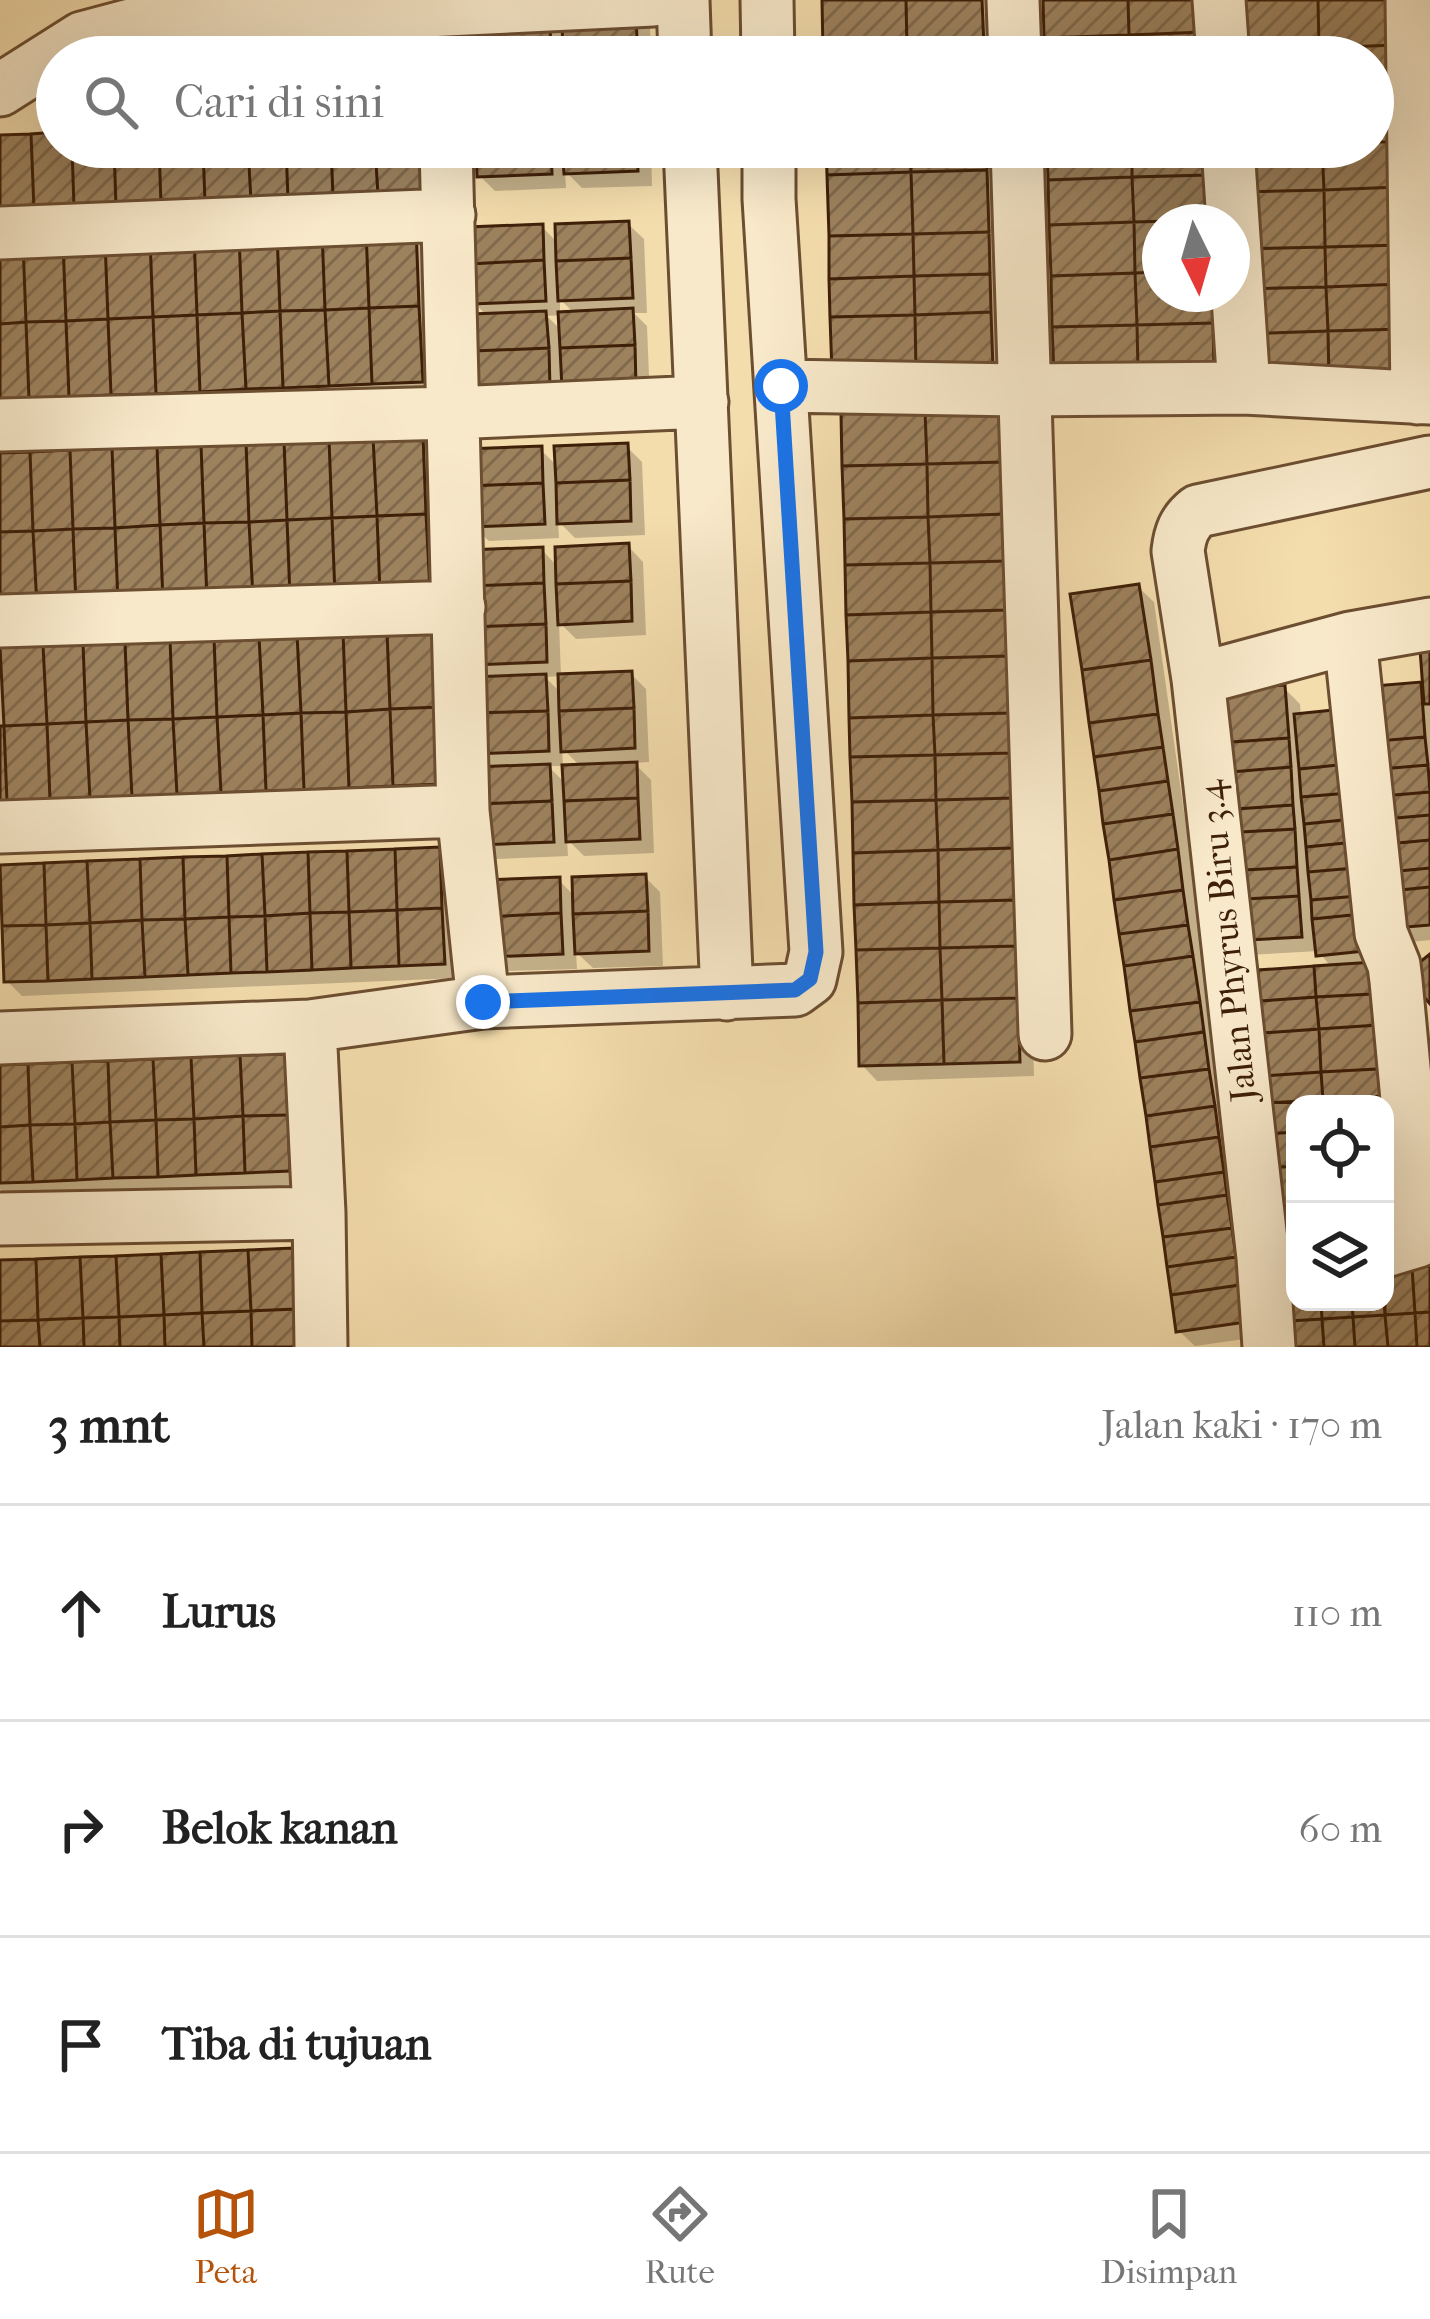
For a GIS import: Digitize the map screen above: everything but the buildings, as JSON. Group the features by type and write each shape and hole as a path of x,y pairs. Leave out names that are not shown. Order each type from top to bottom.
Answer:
{"street":[{"path":"90,36 131,25 441,23 652,0"},
{"path":"682,0 684,36"},
{"path":"767,0 768,36"},
{"path":"1013,0 1014,36"},
{"path":"1219,0 1222,36"},
{"path":"781,386 1023,391 1244,388 1424,398 1412,0"},
{"path":"0,90 36,67"},
{"path":"447,168 463,812 483,1002"},
{"path":"691,168 727,994"},
{"path":"0,1038 310,1026 483,1002 795,990 810,979 816,952 769,168"},
{"path":"1018,168 1045,1034"},
{"path":"1229,168 1244,388"},
{"path":"0,233 449,214"},
{"path":"0,424 702,402"},
{"name":"Jalan Phyrus Biru 3.4","path":"1269,1347 1279,1257 1178,551 1180,539 1198,512 1430,462"},
{"path":"0,621 460,607"},
{"path":"1198,679 1350,638 1430,624"},
{"path":"1350,638 1382,933 1396,981 1411,1246"},
{"path":"0,827 463,812"},
{"path":"1396,981 1430,1022"},
{"path":"310,1026 321,1347"},
{"path":"0,1219 320,1213"}],"route":[{"path":"483,1002 795,990 810,979 816,952 781,386"}]}
